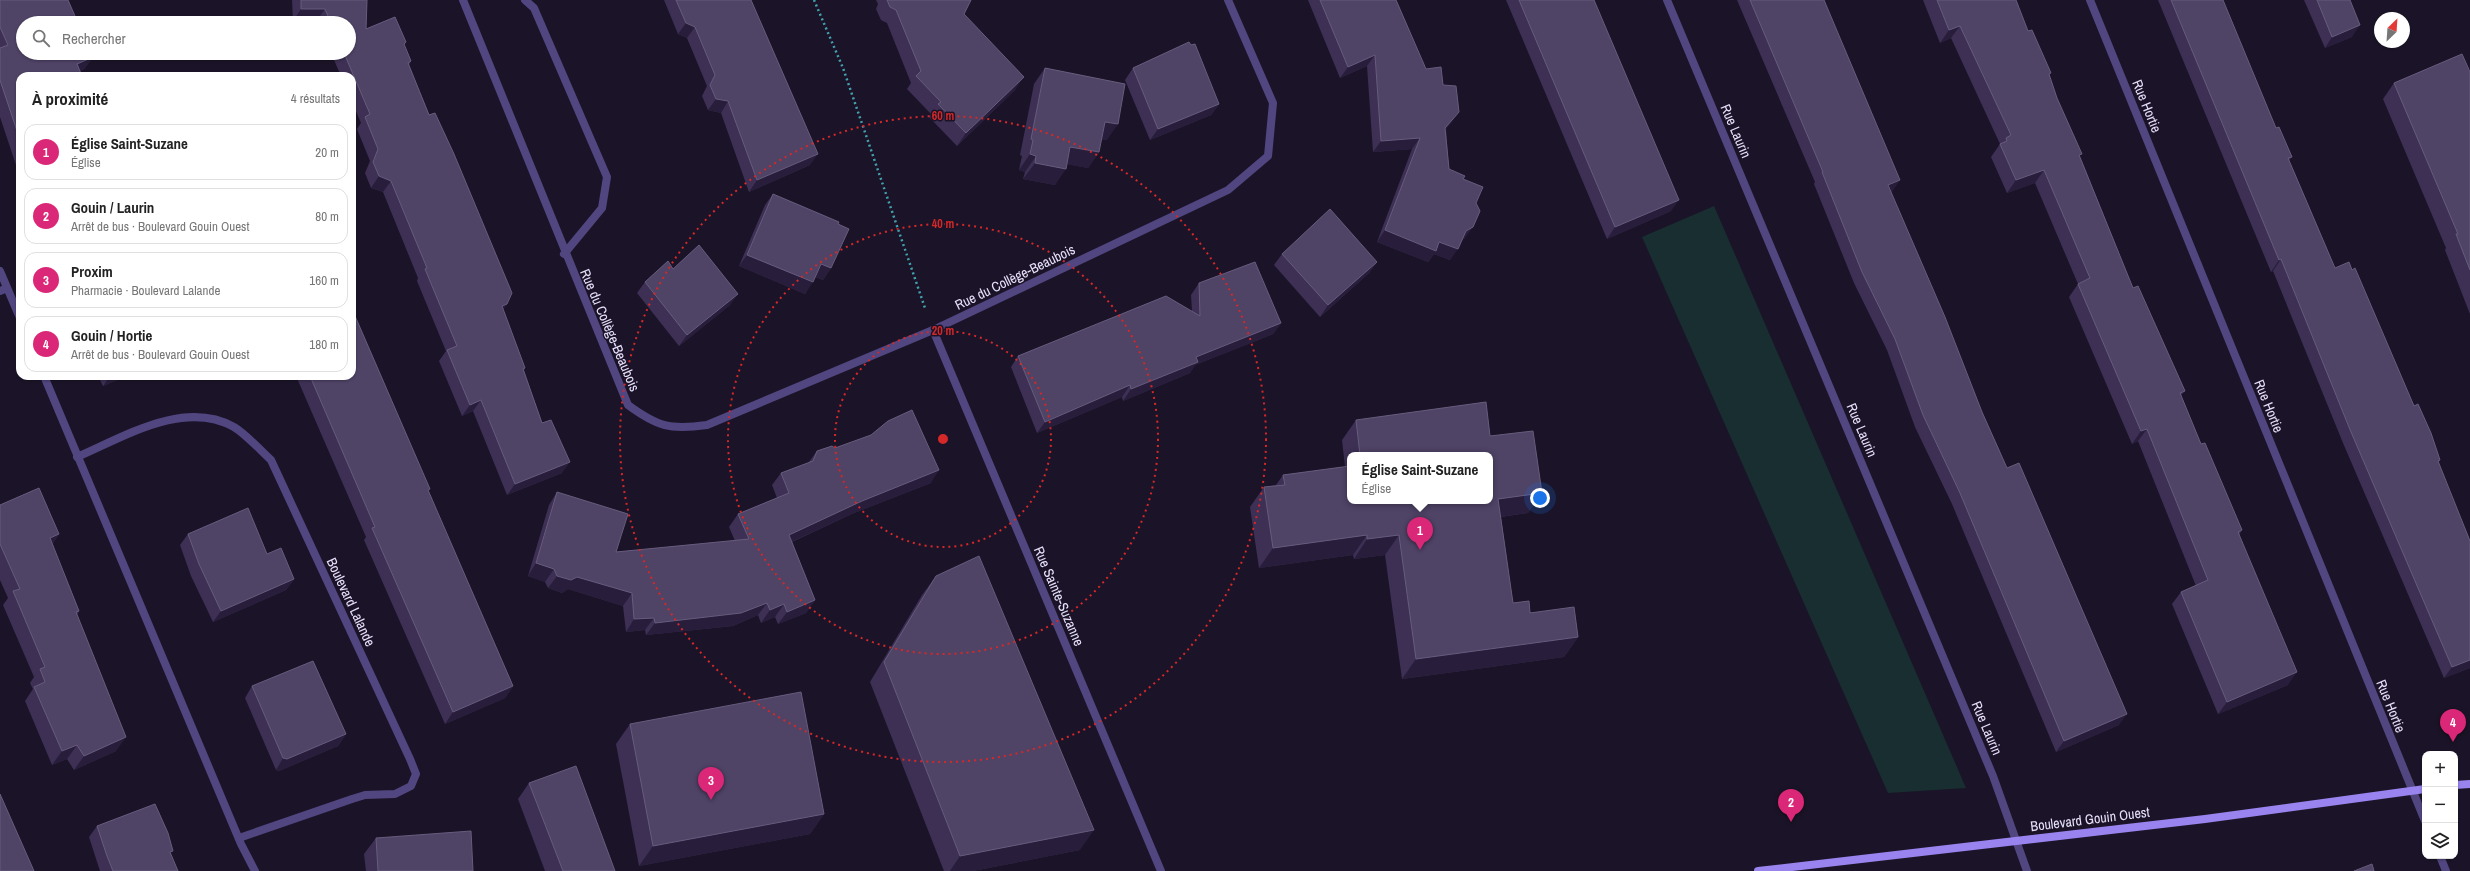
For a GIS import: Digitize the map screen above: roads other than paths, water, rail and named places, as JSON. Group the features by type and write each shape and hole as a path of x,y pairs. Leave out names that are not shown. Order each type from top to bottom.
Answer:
{"main road":[{"path":"2458,785 2470,784"},
{"name":"Boulevard Gouin Ouest","path":"1758,871 2229,816 2422,789"}],"street":[{"name":"Rue du Collège-Beaubois","path":"463,0 564,254 628,405 649,421 680,429 707,425 933,330 1228,190 1268,156 1273,103 1228,0"},
{"path":"525,0 534,8 607,177 602,208 564,254"},
{"name":"Rue Laurin","path":"1667,0 1993,776 2027,871"},
{"name":"Rue Hortie","path":"2090,0 2422,814"},
{"path":"0,271 4,290 16,311"},
{"name":"Rue Sainte-Suzanne","path":"933,330 1161,871"},
{"path":"46,380 239,838 256,871"},
{"name":"Boulevard Lalande","path":"77,457 168,419 201,417 234,427 271,460 410,759 416,774 411,786 395,794 365,795 239,838"},
{"path":"2441,859 2446,871"}],"place":[{"name":"Église Saint-Suzane","path":"1420,550"},
{"name":"Gouin / Hortie","path":"2453,742"},
{"name":"Proxim","path":"711,800"},
{"name":"Gouin / Laurin","path":"1791,822"}]}
